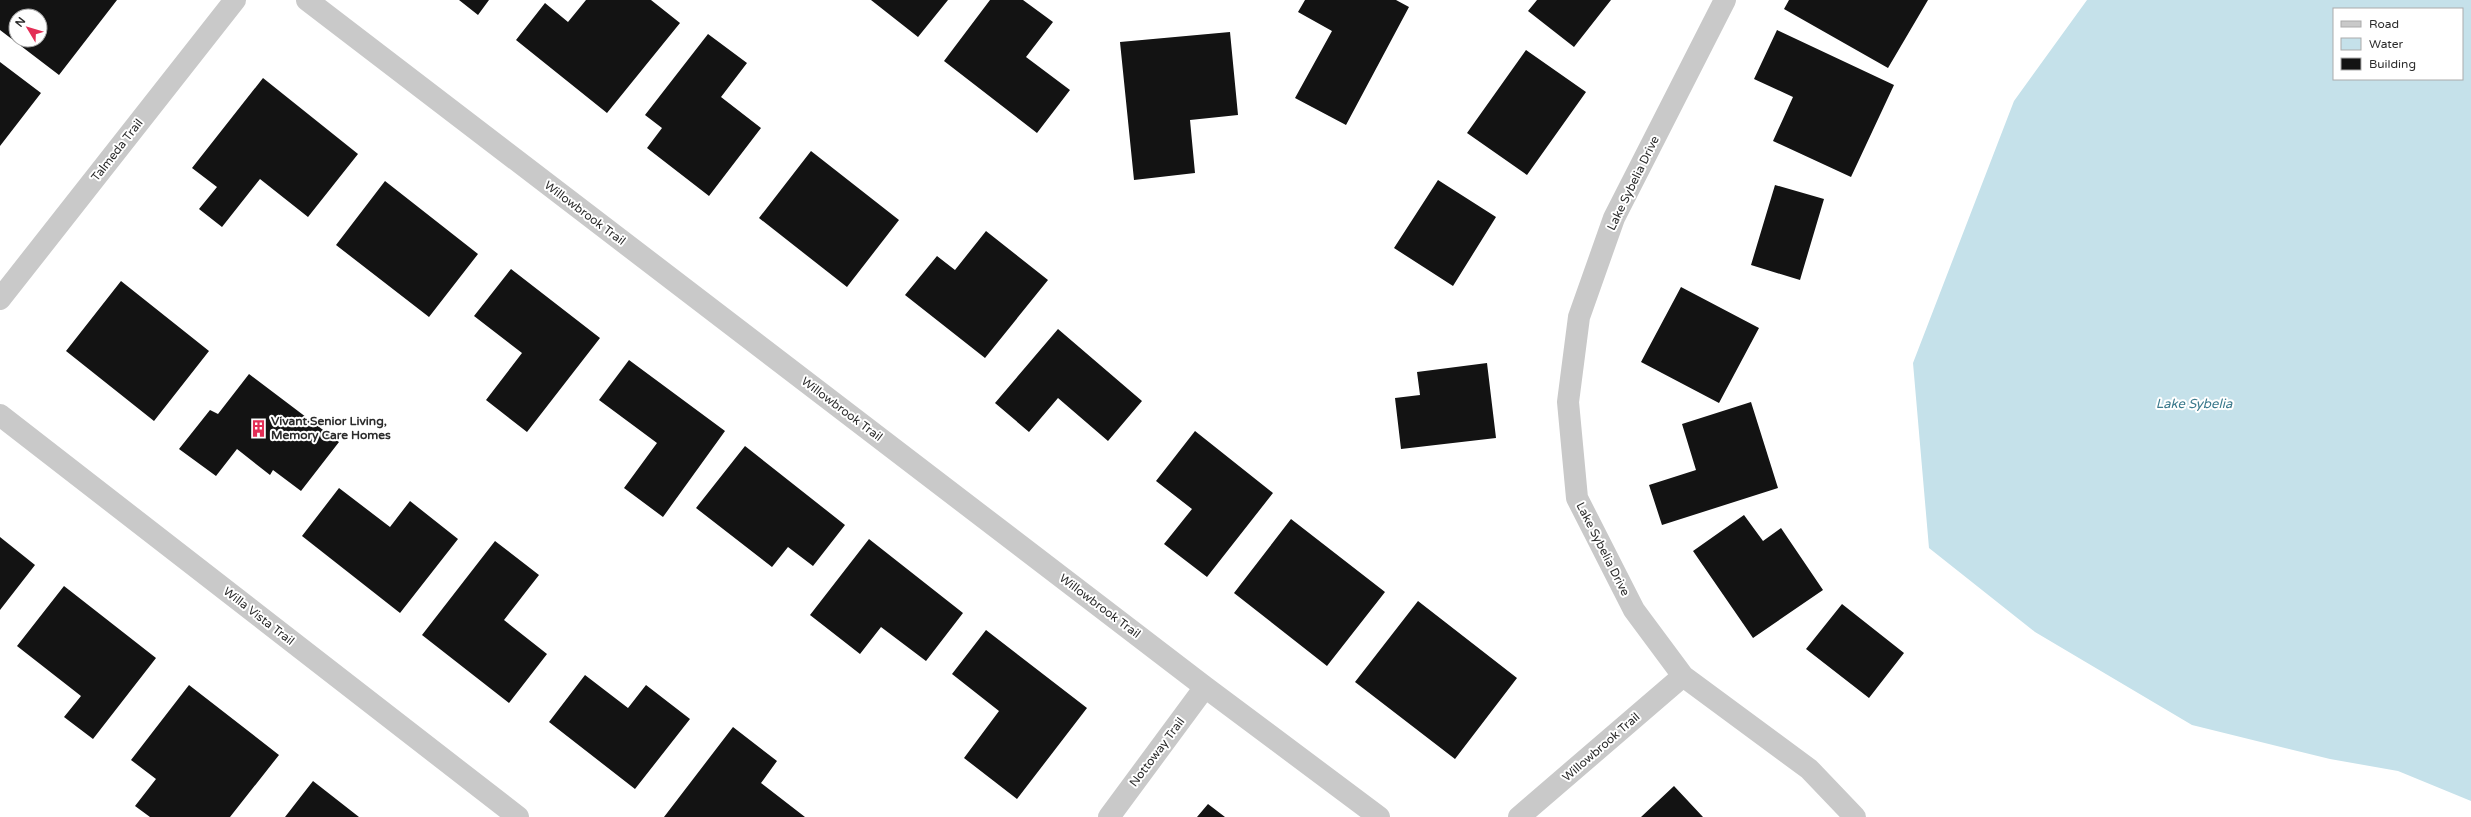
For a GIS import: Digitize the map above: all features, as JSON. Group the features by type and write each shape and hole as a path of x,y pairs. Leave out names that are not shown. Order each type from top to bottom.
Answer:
{"street":[{"name":"Talmeda Trail","path":"0,299 235,0"},
{"name":"Willowbrook Trail","path":"307,0 1205,687 1379,817"},
{"name":"Lake Sybelia Drive","path":"1725,0 1614,218 1579,317 1568,402 1577,498 1634,610 1683,676 1809,770 1854,817"},
{"name":"Willa Vista Trail","path":"0,415 518,817"},
{"name":"Willowbrook Trail","path":"1519,817 1683,676"},
{"name":"Nottoway Trail","path":"1109,817 1205,687"}],"water":[{"name":"Lake Sybelia","path":"2087,0 2471,0 2471,801 2398,771 2330,759 2192,725 2035,632 1929,548 1913,363 2014,101"}],"building":[{"path":"0,0 117,0 59,75 24,48 48,48 48,8 8,8 8,36 0,30"},
{"path":"459,0 489,0 478,15"},
{"path":"586,0 651,0 680,23 607,113 516,40 545,3 568,22"},
{"path":"871,0 948,0 918,37"},
{"path":"990,0 1023,0 1053,22 1026,57 1070,90 1037,133 944,61"},
{"path":"1305,0 1396,0 1409,7 1346,125 1295,98 1332,31 1298,12"},
{"path":"1537,0 1611,0 1574,47 1528,11"},
{"path":"1789,0 1928,0 1888,68 1784,9"},
{"path":"1777,30 1894,85 1851,177 1773,141 1793,97 1754,79"},
{"path":"1230,32 1238,115 1190,120 1195,173 1134,180 1120,42"},
{"path":"708,34 747,63 721,97 761,128 709,196 647,148 662,128 645,115"},
{"path":"1526,50 1586,92 1527,175 1467,133"},
{"path":"0,62 41,93 0,146"},
{"path":"263,78 358,154 308,217 260,179 222,227 199,209 217,187 192,168"},
{"path":"811,151 899,220 847,287 759,218"},
{"path":"1438,180 1496,217 1453,286 1394,248"},
{"path":"385,181 478,254 429,317 336,245"},
{"path":"1775,185 1824,199 1800,280 1751,265"},
{"path":"986,231 1048,280 985,358 905,295 937,256 955,270"},
{"path":"511,269 600,338 527,432 486,400 522,353 474,316"},
{"path":"121,281 209,351 154,421 66,351"},
{"path":"1681,287 1759,328 1719,403 1641,362"},
{"path":"1058,329 1142,401 1108,441 1058,398 1029,432 995,403"},
{"path":"629,360 725,431 663,517 624,488 657,443 599,400"},
{"path":"1487,363 1496,438 1401,449 1395,398 1420,395 1417,372"},
{"name":"Vivant Senior Living, Memory Care Homes","path":"249,374 339,442 301,491 273,470 270,475 237,449 216,476 179,449 210,410 218,414"},
{"path":"1751,402 1778,488 1662,525 1649,485 1696,470 1682,424"},
{"path":"1195,431 1273,493 1207,577 1164,544 1192,509 1156,481"},
{"path":"745,446 845,525 813,566 788,547 772,567 696,508"},
{"path":"339,488 390,527 410,501 458,539 400,613 302,536"},
{"path":"1744,515 1763,541 1781,528 1823,590 1753,638 1693,551"},
{"path":"1291,519 1385,592 1327,666 1234,593"},
{"path":"0,537 35,565 0,610"},
{"path":"869,539 963,613 926,661 881,627 860,654 810,615"},
{"path":"495,541 539,575 504,620 547,654 509,703 422,635"},
{"path":"64,586 156,658 93,739 64,717 81,696 17,646"},
{"path":"1418,601 1517,678 1455,759 1355,682"},
{"path":"1842,604 1904,653 1869,698 1806,649"},
{"path":"986,630 1087,708 1017,799 964,758 999,711 952,674"},
{"path":"585,675 628,708 646,685 690,719 635,789 549,722"},
{"path":"189,685 279,755 230,817 150,817 135,806 156,779 131,760"},
{"path":"733,727 777,761 761,783 805,817 664,817"},
{"path":"313,781 359,817 285,817"},
{"path":"1674,786 1703,817 1641,817"},
{"path":"1208,804 1225,817 1197,817"}],"place":[{"name":"Vivant Senior Living, Memory Care Homes","path":"258,428"}]}
